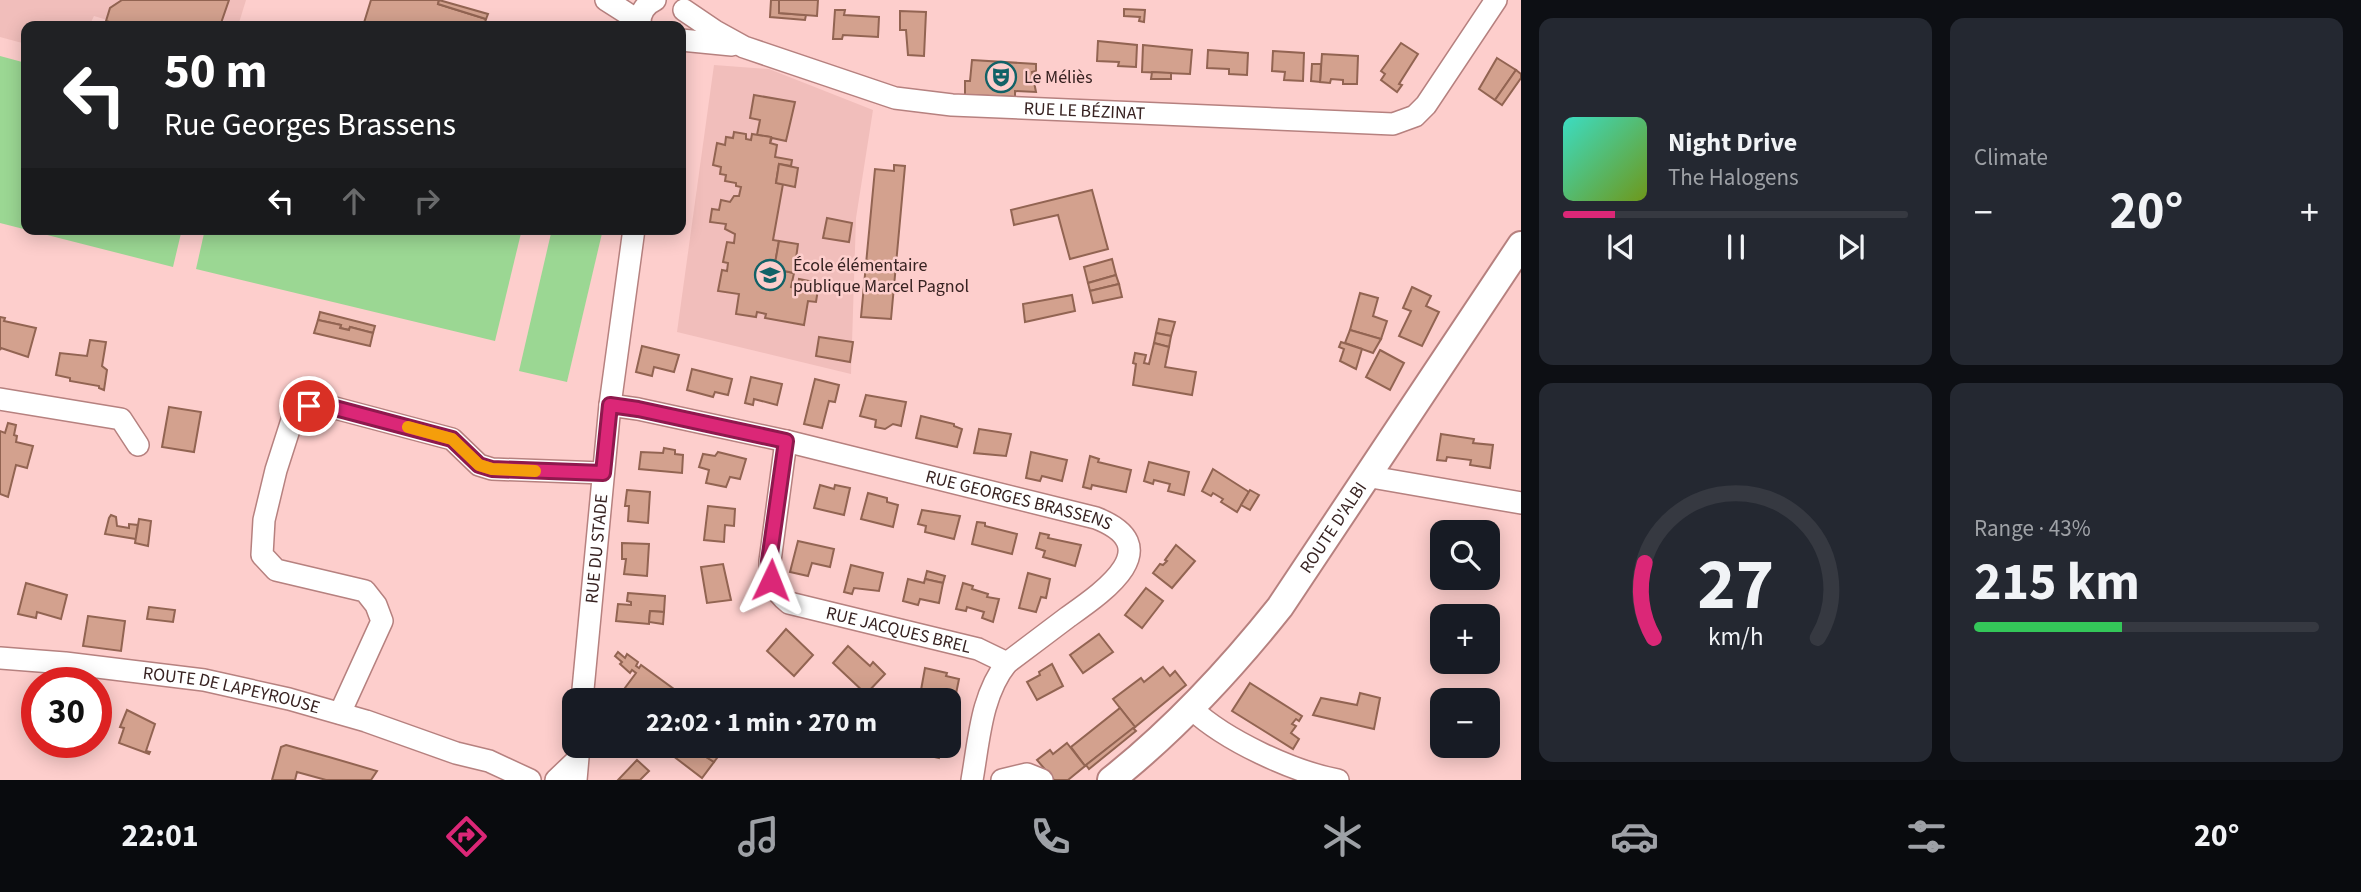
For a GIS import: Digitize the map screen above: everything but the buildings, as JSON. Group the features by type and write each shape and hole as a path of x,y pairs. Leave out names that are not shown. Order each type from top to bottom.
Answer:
{"main road":[{"name":"ROUTE D'ALBI","path":"1111,780 1192,709 1237,661 1280,607 1521,245"}],"street":[{"path":"606,0 635,21"},
{"name":"RUE LE BÉZINAT","path":"623,0 665,3 744,47 895,98 951,105 1393,124 1416,116 1426,105 1496,0"},
{"path":"641,21 642,13 665,3 681,21"},
{"name":"RUE LE BÉZINAT","path":"686,40 744,47"},
{"name":"RUE DU STADE","path":"583,688 610,405 633,235"},
{"path":"0,400 121,419 138,445"},
{"name":"RUE GEORGES BRASSENS","path":"610,405 786,441 1096,518 1119,530 1129,554 1111,586 1006,663 996,677 989,692 972,780"},
{"path":"340,713 382,621 376,604 365,591 276,570 261,555 264,520 293,416 309,406 335,408 452,439 479,465 492,469 603,473"},
{"name":"RUE JACQUES BREL","path":"786,441 769,561 771,580 778,594 789,603 978,649 1006,663"},
{"path":"1367,473 1377,478 1521,503"},
{"name":"ROUTE DE LAPEYROUSE","path":"0,658 204,680 289,699 415,737 456,753 489,761 530,780"},
{"path":"1192,709 1209,725 1264,754 1321,777 1338,780"},
{"name":"ROUTE DE LAPEYROUSE","path":"456,753 494,780"},
{"path":"556,780 577,762"},
{"path":"1002,780 1027,774 1042,780"}],"shaded area":[{"path":"0,0 246,0 240,21 110,21 94,16 92,21 21,21 21,43 0,37"},
{"name":"École élémentaire publique Marcel Pagnol","path":"714,65 769,69 873,110 856,218 851,374 677,332"}],"green space":[{"path":"0,56 21,62 21,228 0,223"},
{"path":"47,235 181,235 173,267"},
{"path":"204,235 521,235 495,341 196,269"},
{"path":"551,235 602,235 567,382 519,371"}],"slow traffic":[{"path":"408,427 452,439 479,465 492,469 535,471"}],"place":[{"name":"Le Méliès","path":"1001,77"},
{"name":"École élémentaire publique Marcel Pagnol","path":"770,275"}],"route":[{"path":"309,406 335,408 452,439 479,465 492,469 603,473 610,405 786,441 769,561 771,580"}]}
